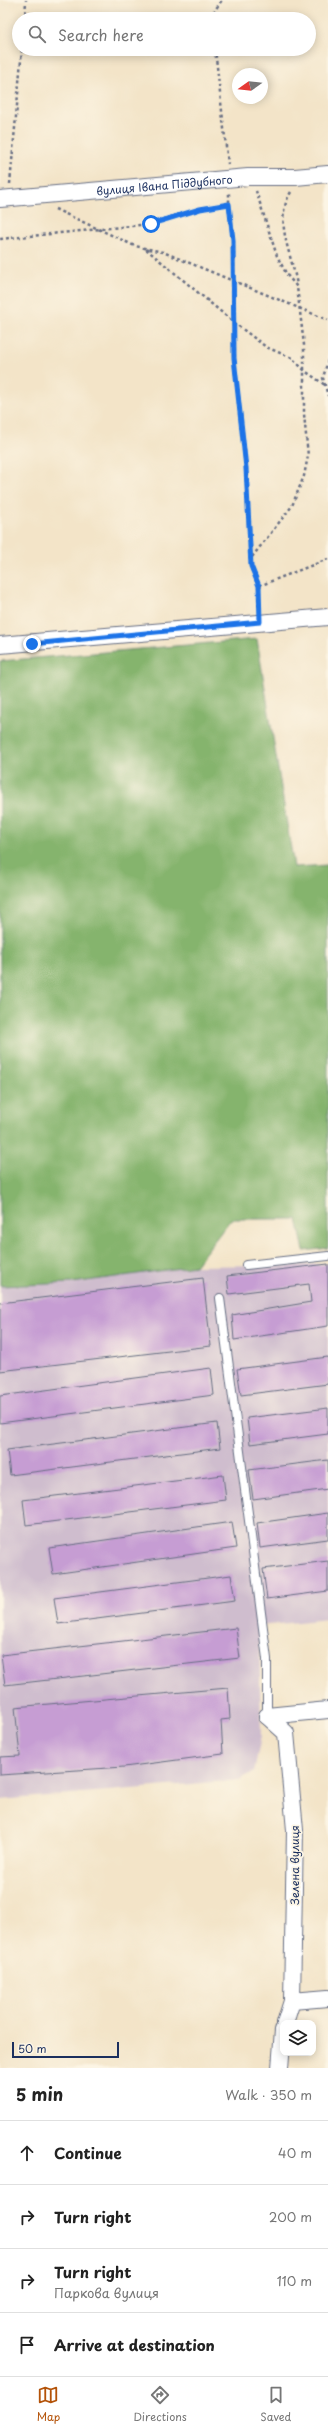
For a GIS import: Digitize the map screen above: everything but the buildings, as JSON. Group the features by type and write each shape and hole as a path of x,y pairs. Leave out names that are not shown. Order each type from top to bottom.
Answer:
{"street":[{"name":"вулиця Івана Піддубного","path":"5,198 248,177 328,174"},
{"path":"0,645 328,617"},
{"path":"267,1716 328,1710"},
{"name":"Зелена вулиця","path":"267,1716 286,1733 295,1830 292,2001 286,2020"},
{"path":"292,2001 328,1998"},
{"path":"280,2068 281,2056"}],"lane":[{"path":"246,1265 328,1256"},
{"path":"220,1298 267,1659 267,1716"}],"path":[{"path":"25,12 26,0"},
{"path":"214,12 222,0"},
{"path":"5,198 21,56"},
{"path":"217,56 230,179 229,204 233,240 234,282 232,321 234,358 246,468 252,557 251,566 259,586 260,622"},
{"path":"252,557 292,506 304,476 308,456 304,414 305,371 297,287 282,224 284,203 292,190 309,175"},
{"path":"248,177 255,189 277,256 297,287"},
{"path":"38,194 57,210 94,229 135,246 163,252 328,320"},
{"path":"0,239 151,224 200,209 229,204"},
{"path":"146,248 232,321 266,347 292,358 305,371 325,385"},
{"path":"328,360 323,378 328,396"},
{"path":"259,586 328,559"}],"shaded area":[{"path":"328,1264 328,1619 259,1626 261,1736 254,1772 239,1780 0,1800 0,1286 72,1283 195,1266"}],"green space":[{"path":"257,639 294,867 328,865 328,1248 304,1251 297,1219 231,1219 195,1266 72,1283 0,1286 0,661"}],"route":[{"path":"32,644 260,622 259,586 251,566 252,557 246,468 234,358 232,321 234,282 233,240 229,204 200,209 151,224"}]}
